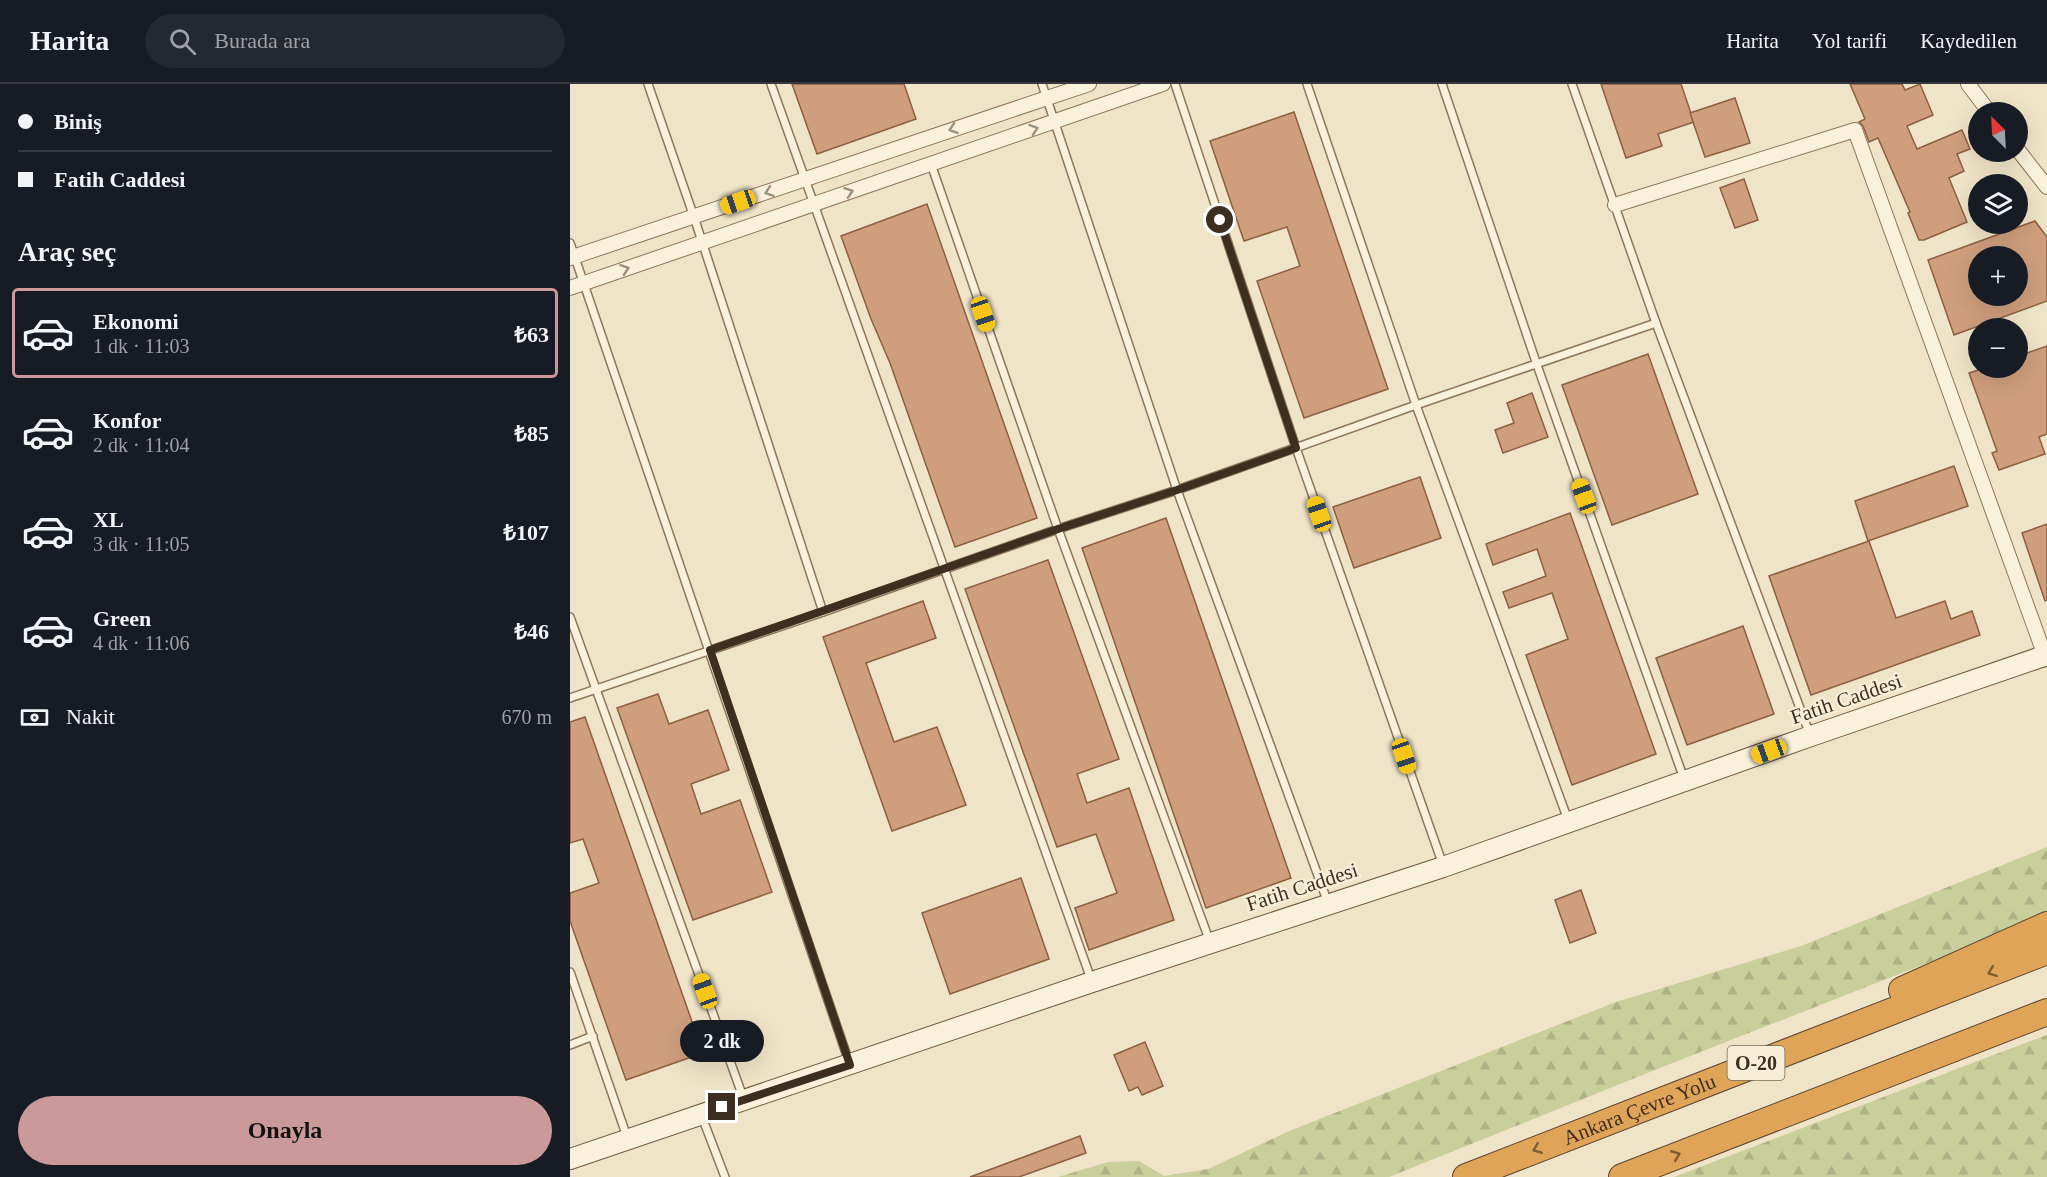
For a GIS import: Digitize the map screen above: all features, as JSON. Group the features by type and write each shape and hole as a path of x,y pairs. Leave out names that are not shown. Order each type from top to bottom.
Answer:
{"highway":[{"path":"1642,1107 2047,925"},
{"name":"Ankara Çevre Yolu","path":"1466,1177 2047,951"},
{"name":"O-20","path":"1622,1177 2047,1012"},
{"path":"1770,1119 2047,1025"}],"street":[{"path":"572,257 1089,84"},
{"path":"577,286 1163,84"},
{"path":"1968,84 1982,102"},
{"path":"1615,205 1855,130 2046,656"},
{"path":"2027,162 2047,187"},
{"name":"Fatih Caddesi","path":"570,1159 1210,942 1443,867 1810,736 2046,656"}],"lane":[{"path":"648,84 694,217 823,612"},
{"path":"771,84 1092,982"},
{"path":"1041,84 1177,490 1329,904"},
{"path":"1175,84 1296,448 1443,867"},
{"path":"1307,84 1416,405 1569,822"},
{"path":"1442,84 1537,365 1685,782"},
{"path":"1572,84 1656,323 1810,736"},
{"path":"931,164 1058,529 1210,942"},
{"path":"570,243 577,286 710,650 850,1065"},
{"path":"570,698 1656,323"},
{"path":"570,617 744,1100"},
{"path":"570,972 628,1139"},
{"path":"570,1045 593,1036"},
{"path":"701,1114 725,1177"}],"green space":[{"path":"2047,847 2047,916 1389,1177 1058,1177 1108,1162 1139,1161 1164,1176 1208,1169 1289,1131 1616,1002 1801,946"},
{"path":"2047,1035 2047,1177 1674,1177 1996,1054"}],"building":[{"path":"792,84 904,84 916,119 817,154"},
{"path":"1601,84 1681,84 1694,122 1658,134 1662,146 1626,158"},
{"path":"1850,84 1902,84 1905,90 1920,84 1933,115 1907,126 1917,149 1962,130 1968,144 1968,150 1957,154 1964,171 1949,178 1967,222 1919,240 1908,213 1910,212 1878,138 1869,142 1859,122 1865,119"},
{"path":"1735,98 1750,143 1705,157 1690,113"},
{"path":"1294,112 1388,389 1304,418 1257,281 1300,266 1287,227 1244,241 1210,141"},
{"path":"1744,179 1758,220 1735,228 1720,188"},
{"path":"927,204 1037,518 955,547 890,363 871,319 841,236"},
{"path":"2035,221 2047,237 2047,301 2000,318 1968,318 1968,330 1954,335 1928,260 1999,234 2028,234 2028,224"},
{"path":"2047,346 2047,434 2039,437 2045,454 1999,470 1992,453 1997,451 1971,378 2028,378 2028,353"},
{"path":"1648,354 1698,494 1612,525 1562,385"},
{"path":"1532,393 1548,437 1503,453 1495,430 1514,423 1507,403"},
{"path":"1954,466 1968,506 1868,541 1855,501"},
{"path":"1420,477 1441,538 1354,568 1333,507"},
{"path":"1570,513 1656,754 1572,785 1526,655 1568,639 1552,593 1509,608 1503,592 1546,576 1537,549 1493,565 1486,544"},
{"path":"1166,518 1291,878 1206,908 1082,548"},
{"path":"2047,524 2047,600 2045,601 2022,533"},
{"path":"1869,541 1896,618 1945,601 1951,619 1972,611 1980,635 1811,695 1769,576"},
{"path":"1048,560 1119,759 1077,774 1087,803 1129,788 1174,920 1089,950 1075,908 1117,893 1096,834 1057,847 965,589"},
{"path":"923,601 936,638 866,663 894,742 937,727 966,805 892,831 823,637"},
{"path":"1743,626 1774,714 1687,745 1656,658"},
{"path":"658,694 669,724 708,710 729,770 691,784 701,814 740,800 772,892 693,920 617,708"},
{"path":"585,717 703,1053 626,1080 570,921 570,893 599,883 583,839 570,843 570,722"},
{"path":"1021,878 1049,959 950,994 922,913"},
{"path":"1581,890 1596,933 1570,943 1555,900"},
{"path":"1145,1042 1163,1086 1142,1095 1138,1087 1129,1091 1114,1055"},
{"path":"1080,1136 1086,1153 1019,1177 970,1177"}],"route":[{"path":"722,1107 850,1065 710,650 1296,448 1220,220"}]}
